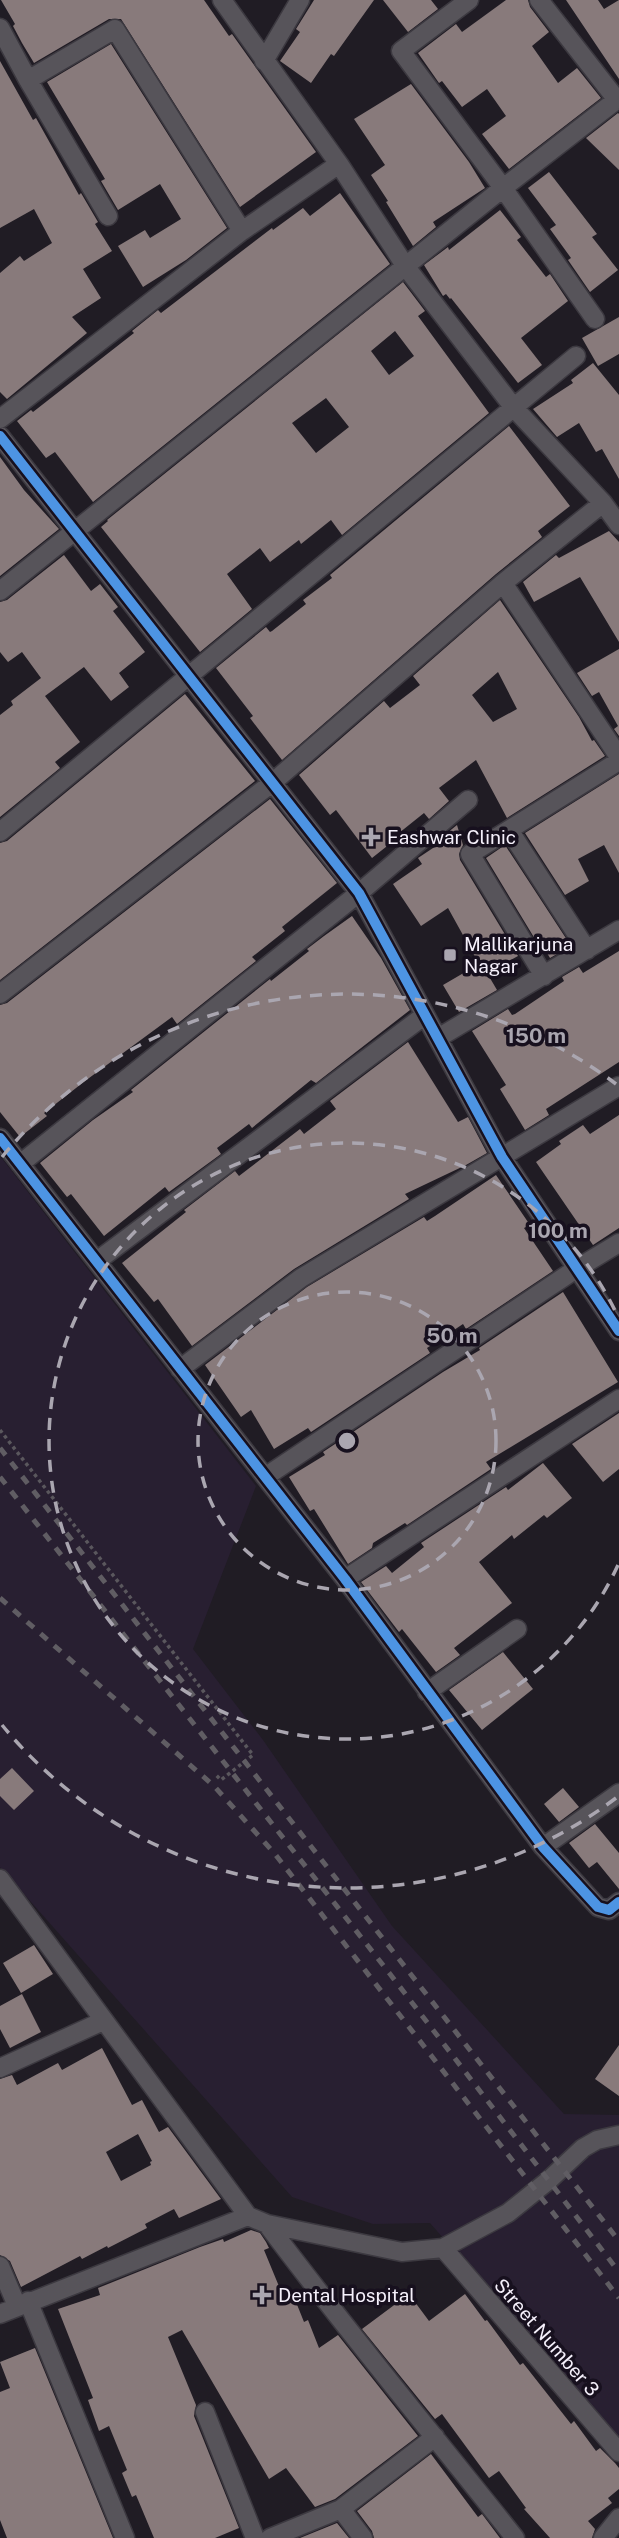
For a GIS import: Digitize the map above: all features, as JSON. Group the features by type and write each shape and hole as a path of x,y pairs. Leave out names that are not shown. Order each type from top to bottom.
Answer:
{"street":[{"path":"222,0 339,164 406,267 514,408 603,503 619,525"},
{"path":"264,61 300,0"},
{"path":"470,0 401,51 503,188 595,319"},
{"path":"0,592 503,188 618,99 539,0"},
{"path":"0,28 108,216"},
{"path":"28,80 115,29 242,231"},
{"path":"0,419 242,231 339,164"},
{"path":"0,832 576,356"},
{"path":"0,436 359,893 502,1157 619,1331"},
{"path":"0,995 272,783 503,583 603,503"},
{"path":"503,583 619,759 470,854 544,976"},
{"path":"11,1160 359,893 468,800"},
{"path":"509,830 587,950"},
{"path":"438,1038 619,930"},
{"path":"97,1261 425,1015"},
{"path":"180,1369 301,1278 619,1086"},
{"path":"0,1138 11,1160 97,1261 345,1579 543,1847 598,1907 606,1910 616,1905"},
{"path":"265,1477 576,1269 619,1244"},
{"path":"345,1579 619,1399"},
{"path":"427,1692 517,1629"},
{"path":"543,1847 619,1793"},
{"path":"0,1879 248,2216 267,2224 402,2252 443,2248 508,2213 583,2148 597,2140 619,2135"},
{"path":"0,2068 103,2021"},
{"path":"0,2314 22,2303 248,2216"},
{"path":"267,2224 344,2327 515,2538"},
{"name":"Street Number 3","path":"443,2248 619,2452"},
{"path":"0,2266 22,2303 125,2538"},
{"path":"205,2412 255,2538"},
{"path":"270,2538 341,2509 435,2437"},
{"path":"341,2509 363,2538"},
{"path":"603,2538 619,2518"}],"path":[{"path":"0,1430 253,1755 221,1780 216,1775"}],"shaded area":[{"path":"0,1156 256,1486 193,1649 263,1740 392,1926 564,2114 619,2115 619,2438 430,2223 373,2224 292,2197 0,1867"}],"building":[{"path":"1,0 204,0 229,36 232,34 316,152 240,207 121,19 109,19 34,63"},
{"path":"314,0 374,0 311,83 280,61 300,32 296,29"},
{"path":"383,0 431,0 438,9 408,32"},
{"path":"506,0 528,0 530,7 549,32 532,46 558,83 577,68 601,98 509,169 482,134 506,116 487,89 462,107 442,81 439,83 418,53 456,24 462,32"},
{"path":"566,0 598,0 604,9 619,0 619,79"},
{"path":"111,44 227,228 186,260 143,287 118,246 145,230 150,238 181,219 160,184 118,210 101,181 105,179 47,82"},
{"path":"0,61 79,195 81,193 98,222 95,224 112,251 83,269 101,298 72,317 87,333 7,399 0,392 0,273 20,256 24,261 52,243 34,209 0,228"},
{"path":"411,84 485,188 433,222 436,227 413,246 371,175 385,165 354,119"},
{"path":"619,114 619,170 586,138"},
{"path":"549,172 597,234 592,237 618,270 590,292 568,260 571,258 550,229 556,225 528,188"},
{"path":"340,193 390,264 93,502 55,452 46,458 17,421 31,410 33,412 134,333 132,331 158,310 161,313 272,228 273,230 303,208 310,216"},
{"path":"500,210 521,237 517,240 546,277 550,274 568,301 521,338 542,365 518,383 451,298 446,294 443,296 424,265 448,247 449,250"},
{"path":"403,282 425,311 418,316 489,413 342,535 331,520 301,544 299,540 270,562 260,548 227,574 252,609 200,652 101,527","holes":["395,331 414,356 389,375 371,351","326,398 349,427 316,453 292,423"]},
{"path":"619,317 619,354 598,366 582,338"},
{"path":"593,363 619,395 619,479 602,449 596,452 579,423 557,437 533,409 573,383 571,380"},
{"path":"509,426 570,506 538,531 542,537 282,760 216,668 266,627 272,631 306,604 303,600 332,578 330,575"},
{"path":"0,457 24,490 59,529 0,576"},
{"path":"609,531 619,542 619,642 580,577 534,602 523,582 556,555 559,558"},
{"path":"64,555 91,591 100,584 118,607 113,611 145,652 119,673 129,687 111,701 84,667 45,696 80,742 55,762 60,768 0,817 0,715 13,705 11,701 41,678 22,652 8,662 0,652 0,602 7,600"},
{"path":"500,600 579,717 592,741 594,740 605,756 507,818 476,760 439,788 449,801 429,819 424,813 372,858 336,810 330,815 299,775 384,701 390,708 420,685 413,676","holes":["498,672 517,709 493,722 472,695"]},
{"path":"619,649 619,736 614,729 618,726 599,692 592,696 577,673"},
{"path":"185,694 255,781 0,980 0,843 7,841"},
{"path":"619,774 619,873 604,845 578,859 589,881 565,895 525,833"},
{"path":"270,799 337,883 282,927 285,931 252,957 256,961 177,1024 172,1017 85,1081 44,1113 47,1116 20,1137 0,1112 0,1005 7,1003"},
{"path":"457,825 463,845 459,854 460,860 518,956 487,973 497,990 459,1012 443,985 479,964 448,908 421,926 393,884 422,864 418,858 445,840 442,837"},
{"path":"505,845 571,946 550,958 541,943 538,944 486,858"},
{"path":"352,916 381,958 410,1010 316,1083 311,1080 252,1128 249,1124 217,1148 221,1154 169,1192 165,1187 104,1236 71,1194 67,1197 40,1163"},
{"path":"619,951 619,1062 546,1109 549,1115 525,1130 500,1089 506,1085 472,1031 508,1009 512,1015 515,1014 564,981 562,977 579,967 583,973"},
{"path":"408,1042 458,1122 468,1117 487,1153 405,1194 409,1199 294,1269 192,1346 158,1299 154,1302 122,1263 235,1171 239,1176 300,1129 304,1134 336,1109 330,1101"},
{"path":"619,1115 619,1228 593,1245 536,1162 561,1144 559,1141 583,1125 590,1134"},
{"path":"496,1175 530,1225 524,1228 553,1271 466,1329 463,1324 427,1348 430,1353 311,1432 308,1428 274,1449 251,1410 241,1417 205,1365 307,1287 424,1217 427,1221"},
{"path":"563,1292 618,1382 486,1462 491,1469 407,1525 405,1523 373,1543 372,1548 348,1564 314,1509 310,1511 289,1477"},
{"path":"619,1413 619,1469 603,1482 572,1444"},
{"path":"543,1463 572,1498 547,1518 544,1515 514,1539 512,1535 479,1562 512,1603 454,1648 460,1655 436,1672 402,1629 399,1632 361,1582 386,1566 392,1573 424,1547 421,1543 506,1487 508,1490"},
{"path":"503,1652 533,1689 482,1730 449,1690"},
{"path":"12,1768 34,1791 14,1810 0,1796 0,1779"},
{"path":"563,1788 579,1807 559,1822 544,1804"},
{"path":"595,1824 619,1853 619,1889 597,1862 589,1868 569,1843"},
{"path":"34,1945 53,1974 21,1993 3,1963"},
{"path":"22,1994 41,2032 10,2048 0,2029 0,2006"},
{"path":"619,2045 619,2096 595,2079"},
{"path":"102,2048 132,2105 142,2100 159,2132 168,2127 221,2199 179,2218 174,2209 145,2224 147,2228 108,2248 107,2246 82,2259 80,2256 21,2287 10,2261 0,2255 0,2079 12,2075 17,2085 58,2063 62,2070","holes":["138,2134 152,2161 151,2165 121,2181 106,2152"]},
{"path":"251,2230 260,2233 266,2242 269,2248 264,2250 283,2296 292,2292 304,2322 308,2320 319,2348 338,2335 418,2436 335,2499 315,2507 286,2468 269,2479 182,2330 168,2337 196,2405 194,2416 239,2528 215,2538 154,2538 136,2495 132,2497 122,2473 127,2470 109,2426 99,2431 88,2400 93,2398 58,2309 100,2295 98,2288 200,2247 223,2239 224,2242"},
{"path":"409,2294 429,2321 465,2294 520,2365 523,2363 571,2424 574,2421 596,2451 600,2448 619,2468 619,2489 608,2498 612,2503 588,2521 595,2529 592,2538 550,2538 524,2509 526,2508 499,2471 489,2478 442,2414 435,2419 362,2329"},
{"path":"35,2348 113,2538 7,2538 0,2520 0,2392 10,2388 0,2362"},
{"path":"431,2454 478,2517 482,2514 500,2538 374,2538 357,2511"},
{"path":"337,2523 349,2538 300,2538"}],"railway":[{"path":"0,1448 619,2241"},
{"path":"0,1477 390,1974 619,2272"},
{"path":"0,1598 214,1786 275,1854 619,2298"}],"cycle path":[{"path":"0,436 359,893 502,1157 619,1331"},
{"path":"0,1138 345,1579 543,1847 598,1907 609,1910 619,1902"}],"place":[{"name":"Eashwar Clinic","path":"371,837"},
{"name":"Mallikarjuna Nagar","path":"450,955"},
{"name":"Dental Hospital","path":"262,2295"}]}
